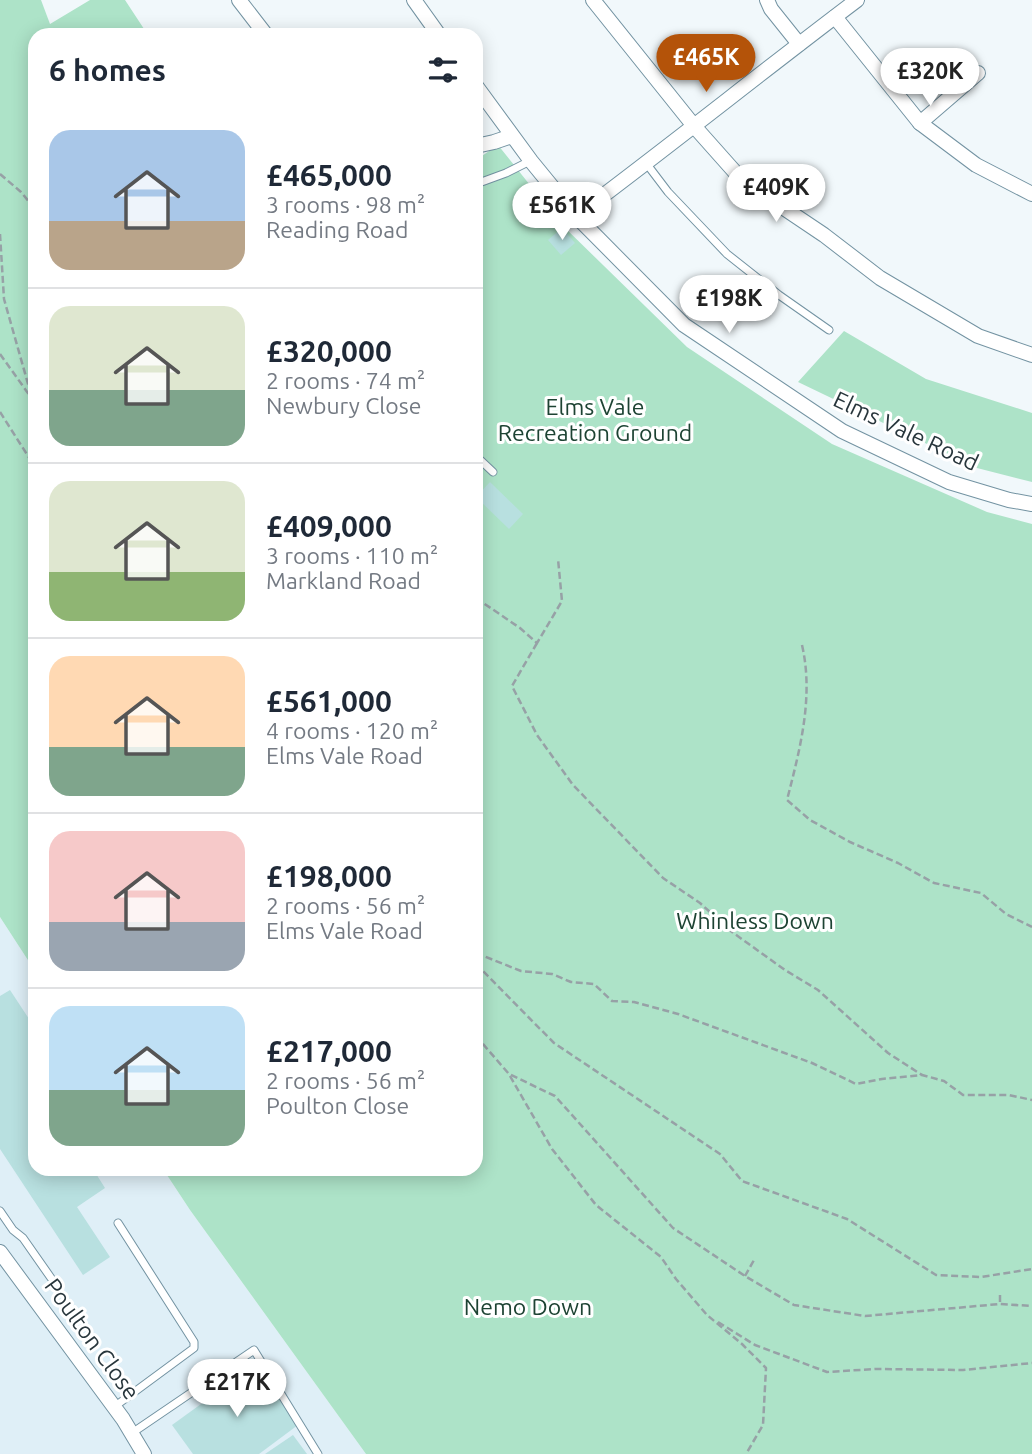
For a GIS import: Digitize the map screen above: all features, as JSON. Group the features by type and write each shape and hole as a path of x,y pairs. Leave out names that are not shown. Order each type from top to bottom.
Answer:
{"street":[{"path":"239,0 261,28"},
{"path":"414,0 434,28"},
{"path":"593,0 694,126 742,180 824,235 880,278 978,336 1032,355"},
{"path":"766,0 799,44"},
{"path":"576,216 857,0"},
{"path":"835,17 920,124 976,165 1032,194"},
{"path":"920,124 978,73"},
{"name":"Elms Vale Road","path":"483,96 576,216 684,325 842,431 949,482 1032,504"},
{"path":"483,144 512,136"},
{"name":"Poulton Close","path":"0,1252 114,1407 145,1454"}],"lane":[{"path":"483,181 531,161"},
{"path":"646,163 668,192 727,254 829,330"},
{"path":"483,463 493,472"},
{"path":"0,1211 51,1278"},
{"path":"114,1407 194,1349 194,1342 118,1223"},
{"path":"131,1433 254,1349 318,1454"}],"path":[{"path":"0,174 28,201"},
{"path":"0,234 4,299 28,384"},
{"path":"0,354 28,392"},
{"path":"0,412 28,456"},
{"path":"558,559 562,601 512,686 537,735 573,785 663,878 700,903 732,932 818,990 888,1053 922,1075 944,1081 963,1095 1009,1095 1032,1100"},
{"path":"483,603 537,643"},
{"path":"802,645 806,664 807,701 799,756 787,800 810,820 850,842 898,863 934,883 981,893 1006,914 1032,927"},
{"path":"483,956 521,971 552,974 571,982 594,984 612,1001 634,1002 678,1014 812,1063 856,1084 922,1075"},
{"path":"483,971 554,1043 720,1154 742,1181 847,1219 936,1275 981,1277 1032,1269"},
{"path":"483,1044 509,1074 552,1149 596,1205 661,1257 676,1279 708,1315 766,1368 763,1425 746,1454"},
{"path":"509,1074 555,1096 673,1228 794,1305 865,1316 1000,1304 1032,1306"},
{"path":"745,1276 754,1260"},
{"path":"1000,1296 1000,1304"},
{"path":"708,1315 755,1345 827,1373 875,1369 963,1370 1032,1363"}],"shaded area":[{"path":"0,917 28,960 28,1176 168,1176 366,1454 0,1454"}],"green space":[{"path":"0,0 41,0 50,24 90,0 125,0 143,28 28,28 28,960 0,917"},
{"path":"498,145 561,224 687,347 832,444 987,512 1032,524 1032,1454 366,1454 168,1176 483,1176 483,155"},
{"path":"844,331 926,379 1032,413 1032,482 977,468 798,382"}],"building":[{"path":"562,228 575,243 561,255 548,240"},
{"path":"490,482 523,514 509,529 483,504 483,490"},
{"path":"10,990 28,1017 28,1176 97,1176 105,1188 77,1207 110,1257 83,1275 0,1149 0,996"},
{"path":"255,1365 298,1425 259,1454 193,1454 172,1425"},
{"path":"293,1435 307,1454 265,1454"}],"park label":[{"name":"Elms Vale Recreation Ground","path":"595,420"},
{"name":"Whinless Down","path":"755,921"},
{"name":"Nemo Down","path":"528,1307"}]}
